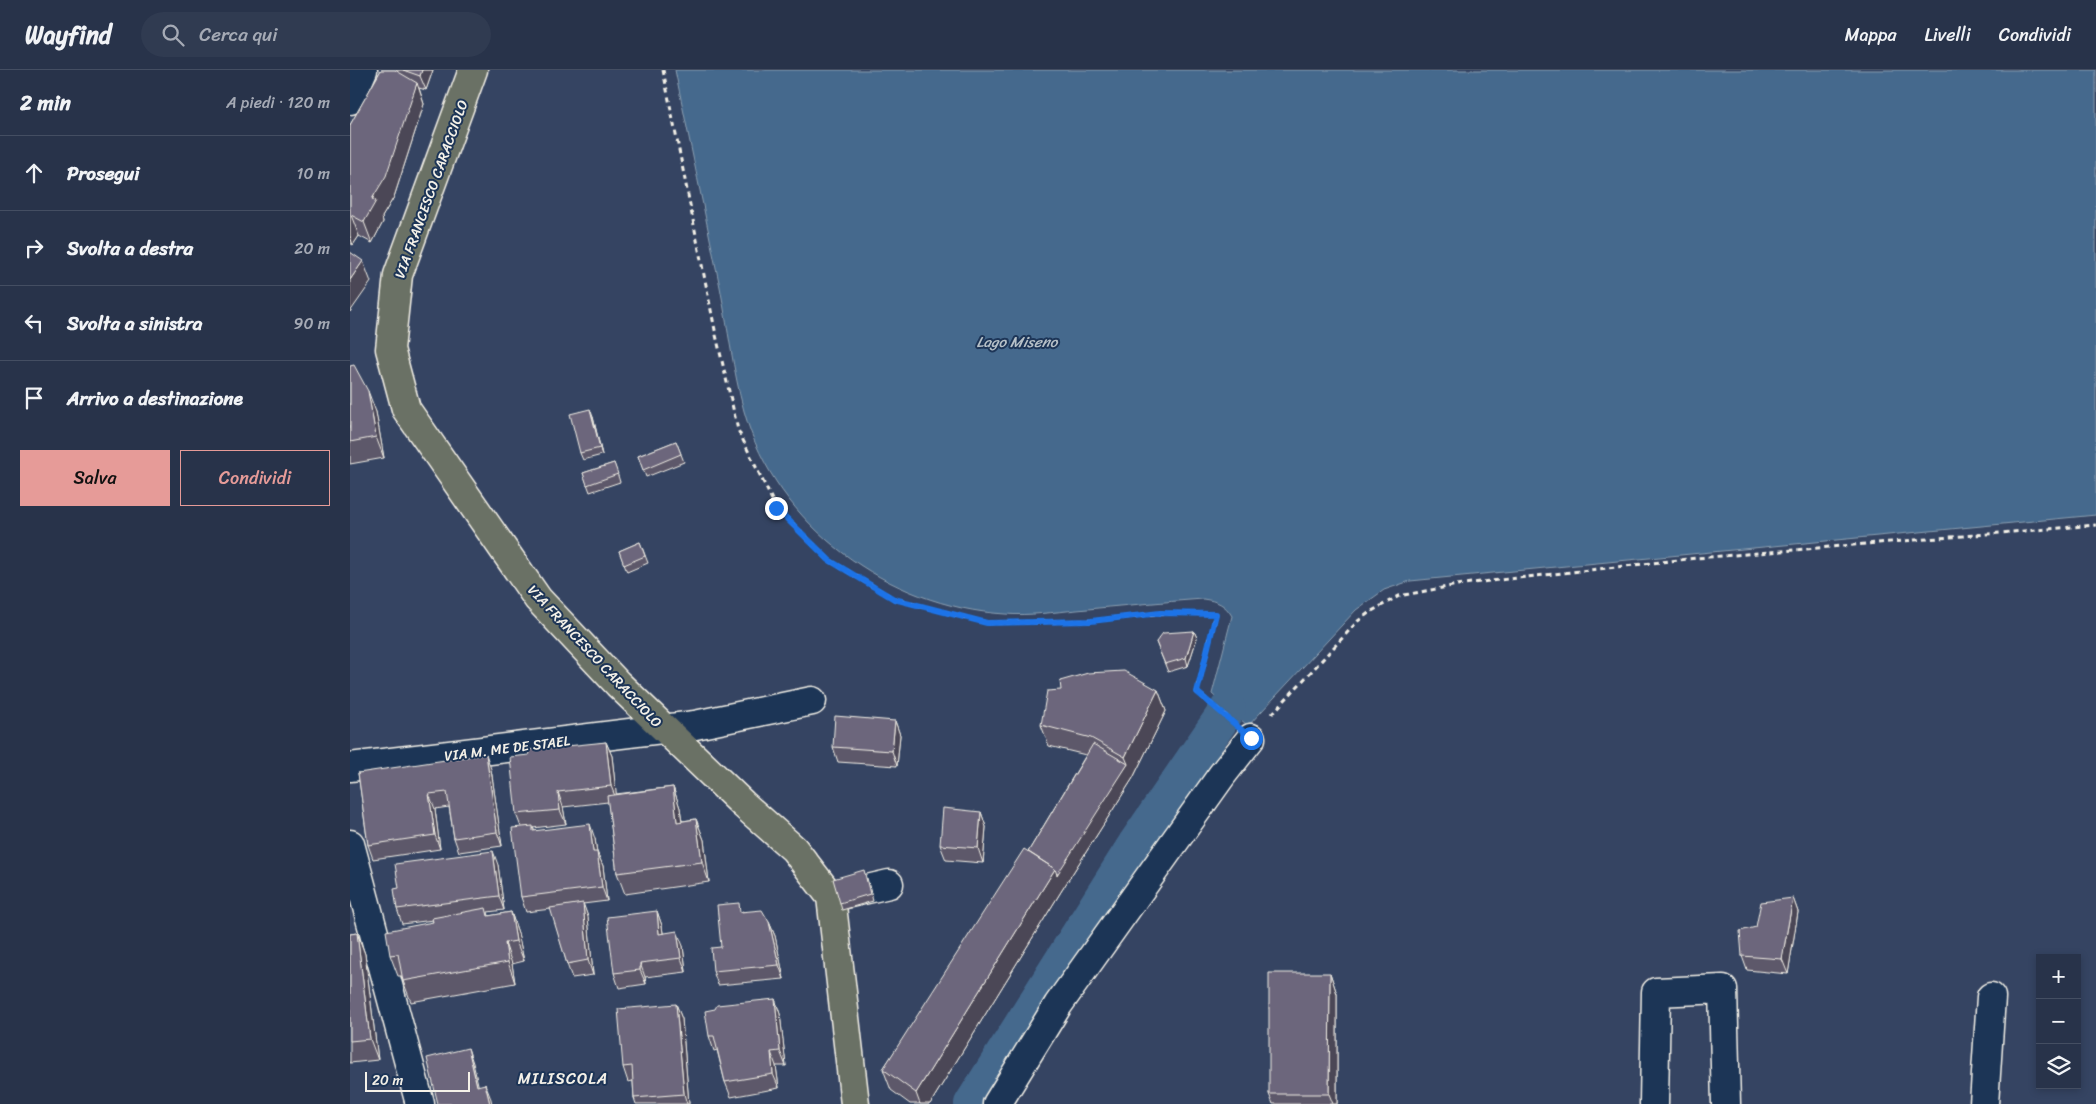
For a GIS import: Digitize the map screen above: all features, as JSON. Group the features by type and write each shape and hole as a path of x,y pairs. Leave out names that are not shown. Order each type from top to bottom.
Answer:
{"main road":[{"name":"VIA FRANCESCO CARACCIOLO","path":"473,70 398,275 390,349 406,409 538,599 618,684 665,730 742,804 794,849 831,897"},
{"path":"831,897 855,1104"}],"street":[{"path":"350,100 363,70"},
{"name":"VIA M. ME DE STAEL","path":"350,767 665,730 812,701"},
{"path":"997,1104 1058,1005 1222,775 1251,738"},
{"path":"350,844 420,1104"},
{"path":"831,897 889,884"},
{"path":"1654,1104 1656,992 1723,989 1726,1104"},
{"path":"1984,1104 1991,997"}],"path":[{"path":"663,70 716,335 738,430 776,508 829,560 894,599 987,623 1091,621 1160,613 1216,614 1197,692 1251,738 1358,622 1370,612 1399,596 1463,584 1697,558 2096,525"}],"water":[{"name":"Lago Miseno","path":"675,70 2096,70 2096,515 1410,581 1384,590 1356,610 1248,726 1212,694 1232,616 1220,604 1203,599 1041,614 1005,614 962,608 920,596 880,577 843,553 810,524 782,490 760,452 744,411"}],"building":[{"path":"381,70 395,70 417,83 386,176 372,199 376,201 364,222 350,216 350,125"},
{"path":"403,70 422,70 420,76"},
{"path":"350,252 363,261 350,280"},
{"path":"354,365 368,391 376,437 350,442 350,366"},
{"path":"590,409 600,448 580,453 570,414"},
{"path":"676,441 681,454 643,470 638,456"},
{"path":"614,463 618,474 587,485 583,473"},
{"path":"640,542 645,556 624,565 619,551"},
{"path":"1194,631 1186,658 1165,664 1156,642 1163,633"},
{"path":"1124,671 1158,690 1125,757 1091,738 1041,725 1047,691 1061,690 1060,681 1088,673"},
{"path":"835,716 895,721 892,751 833,747"},
{"path":"606,742 611,786 558,792 560,810 516,814 510,757 529,755 528,750"},
{"path":"1093,744 1128,764 1057,875 1055,869 1028,852"},
{"path":"486,754 497,832 454,838 447,792 429,794 435,835 368,845 358,773"},
{"path":"673,787 677,822 696,819 702,862 617,873 607,796"},
{"path":"943,808 981,812 978,848 940,845"},
{"path":"590,824 593,852 597,852 602,887 521,897 512,828 533,826 533,831"},
{"path":"1024,849 1055,869 916,1093 883,1069"},
{"path":"493,851 499,896 397,909 394,889 399,888 395,864"},
{"path":"864,870 870,894 840,903 833,879"},
{"path":"1793,898 1782,959 1742,956 1740,931 1756,927 1761,902"},
{"path":"583,903 588,960 567,964 550,908"},
{"path":"739,903 740,912 762,910 769,922 779,965 713,971 711,948 721,947 717,905"},
{"path":"486,908 488,916 511,912 516,941 505,943 508,962 403,981 398,954 390,955 386,931 433,922 432,918"},
{"path":"657,911 659,934 677,931 681,958 640,963 640,970 614,973 607,917"},
{"path":"357,933 370,1039 350,1041 350,934"},
{"path":"1269,973 1330,973 1329,1094 1269,1094"},
{"path":"775,999 780,1051 771,1052 773,1074 725,1082 714,1036 709,1036 705,1011 715,1009 717,1005"},
{"path":"676,1004 684,1094 634,1098 632,1066 623,1067 618,1009"},
{"path":"468,1048 477,1086 485,1084 490,1104 438,1104 427,1058"}],"waterway":[{"path":"972,1104 1135,845 1228,709"}],"district":[{"name":"MILISCOLA","path":"563,1078"}],"route":[{"path":"776,508 829,560 894,599 987,623 1091,621 1160,613 1216,614 1197,692 1251,738"}]}
